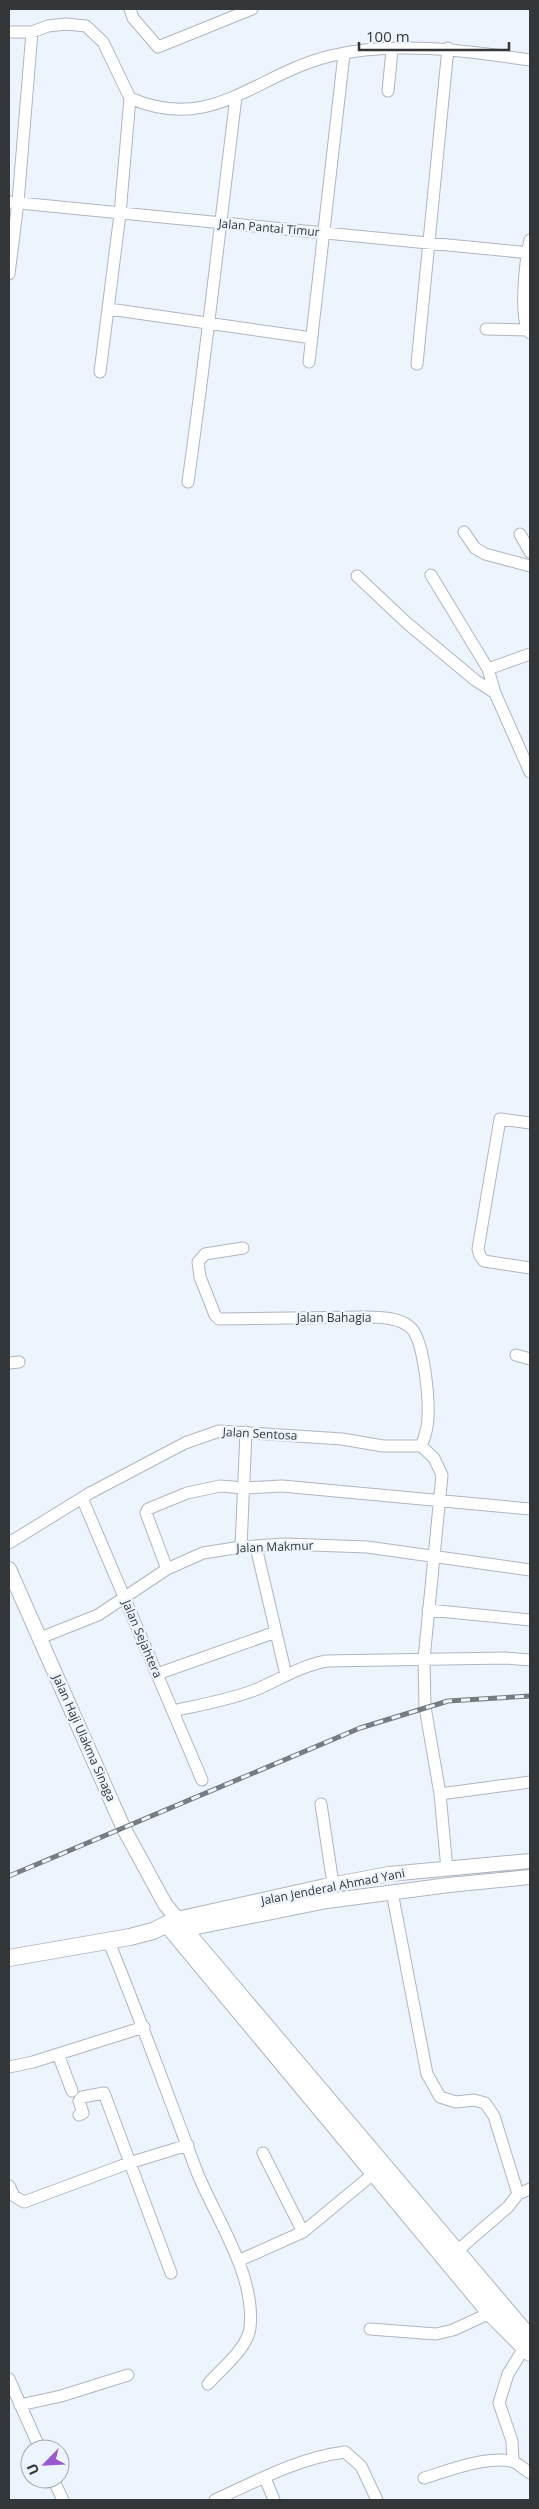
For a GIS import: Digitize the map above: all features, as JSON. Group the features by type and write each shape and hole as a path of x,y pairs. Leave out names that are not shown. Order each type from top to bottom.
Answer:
{"highway":[{"path":"174,1926 374,2174 490,2313 528,2346"},
{"path":"9,1958 108,1942 174,1926 193,1940 457,2251 528,2346"}],"main road":[{"name":"Jalan Haji Ulakma Sinaga","path":"9,1569 123,1827 165,1904 174,1926"},
{"name":"Jalan Jenderal Ahmad Yani","path":"174,1926 333,1884 389,1874 530,1861"},
{"name":"Jalan Jenderal Ahmad Yani","path":"174,1926 392,1892 530,1877"}],"street":[{"path":"130,9 133,18 158,47 252,9"},
{"path":"9,32 32,32 48,26 66,24 86,26 92,29 106,48 130,98 110,309 100,372"},
{"path":"9,274 13,202 32,32"},
{"path":"130,98 150,107 173,109 205,107 236,97 277,75 330,56 344,54 448,48 530,60"},
{"path":"417,364 448,48"},
{"path":"388,91 392,50"},
{"path":"309,362 344,54"},
{"path":"188,482 210,324 236,97"},
{"name":"Jalan Pantai Timur","path":"13,202 528,253"},
{"path":"486,328 529,331 524,320 530,240"},
{"path":"110,309 312,338"},
{"path":"464,532 475,548 486,554 514,564 530,566"},
{"path":"520,534 530,552"},
{"path":"430,575 488,669 495,693 530,772"},
{"path":"357,576 408,624 475,680 495,693"},
{"path":"488,669 530,654"},
{"path":"530,1123 500,1119 478,1249 484,1261 530,1268"},
{"name":"Jalan Bahagia","path":"243,1248 205,1254 198,1262 200,1277 215,1315 224,1319 364,1316 385,1318 410,1328 417,1336 427,1391 428,1416 421,1446"},
{"path":"516,1355 530,1359"},
{"name":"Jalan Sentosa","path":"9,1543 82,1498 185,1443 219,1431 342,1439 382,1446 421,1446"},
{"path":"242,1547 246,1432"},
{"path":"421,1446 439,1467 442,1475 424,1659 425,1707 440,1794 447,1869"},
{"path":"167,1569 146,1513 148,1509 187,1493 220,1486 244,1488 282,1486 530,1509"},
{"name":"Jalan Sejahtera","path":"82,1498 202,1780"},
{"name":"Jalan Makmur","path":"40,1638 98,1615 167,1569 203,1553 242,1547 285,1544 367,1547 530,1570"},
{"path":"256,1547 286,1675"},
{"path":"428,1610 530,1620"},
{"path":"157,1674 276,1632"},
{"path":"173,1712 223,1700 254,1690 307,1665 326,1661 424,1659 530,1660"},
{"path":"440,1794 530,1782"},
{"path":"321,1804 333,1884"},
{"path":"392,1892 426,2074 440,2097 456,2102 474,2100 485,2102 494,2116 518,2194"},
{"path":"108,1942 144,2027 210,2202 238,2261 248,2289 250,2326 247,2340 208,2384"},
{"path":"9,2067 144,2027"},
{"path":"58,2054 72,2091"},
{"path":"79,2115 82,2113 79,2101 82,2097 104,2094 171,2273"},
{"path":"9,2186 18,2200 24,2202 129,2163 188,2146"},
{"path":"263,2153 303,2232"},
{"path":"238,2261 303,2232 374,2174"},
{"path":"457,2251 508,2207 518,2194 530,2189"},
{"path":"370,2329 436,2334 452,2330 490,2313"},
{"path":"513,2462 512,2441 499,2403 508,2374 528,2346"},
{"path":"20,2405 61,2396 128,2375"},
{"path":"9,2379 35,2439"},
{"path":"215,2500 295,2464 323,2455 345,2452 361,2466 377,2500"},
{"path":"424,2478 476,2463 513,2462 530,2473"},
{"path":"265,2478 274,2500"}],"railway":[{"path":"9,1876 360,1728 448,1701 530,1696"}]}
